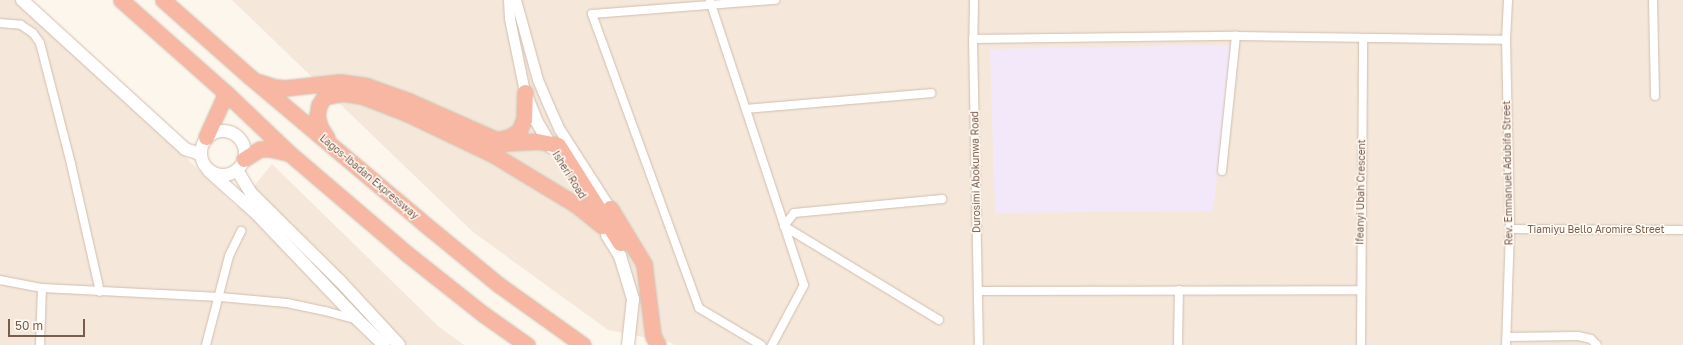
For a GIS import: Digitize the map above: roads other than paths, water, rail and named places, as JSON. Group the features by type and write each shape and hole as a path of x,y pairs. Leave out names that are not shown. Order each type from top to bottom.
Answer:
{"highway":[{"path":"121,0 226,93 289,153 406,253 482,314 527,345"},
{"name":"Lagos-Ibadan Expressway","path":"163,0 352,163 499,285 582,344"},
{"path":"250,76 262,84 274,87 340,82 367,86 409,101 504,143 537,141 558,145 620,243"},
{"path":"496,140 509,137 519,131 524,119 525,92"},
{"path":"206,137 226,93"},
{"path":"352,163 326,137 320,127 317,116 319,105 324,97 343,93 362,96 442,129 494,155 546,186 575,204 602,226"},
{"path":"241,164 260,149 270,149 289,153"},
{"path":"610,208 644,264 653,336 658,345"}],"main road":[{"path":"22,0 185,149 200,154"},
{"name":"Isheri Road","path":"525,92 536,122 620,256 633,299 629,345"},
{"path":"384,345 358,320 257,214 203,164 200,148 206,137 219,130 233,133 243,144 241,164 251,193 340,282 399,345"},
{"path":"209,171 223,175 241,164"},
{"name":"Isheri Road","path":"610,208 620,243 629,260 635,278 640,304 638,327 629,345"}],"street":[{"name":"Isheri Road","path":"509,0 510,19 525,92"},
{"name":"Isheri Road","path":"516,0 538,80 550,108 560,130 610,208"},
{"path":"761,345 699,308 592,14 710,2 775,0"},
{"name":"Durosimi Abokunwa Road","path":"974,0 973,39 978,345"},
{"name":"Rev. Emmanuel Adubifa Street","path":"1506,341 1510,229 1506,40 1508,0"},
{"path":"1653,0 1655,96"},
{"path":"710,2 804,286 772,345"},
{"path":"0,23 21,25 33,33 40,43 71,164 100,292"},
{"path":"1222,171 1236,36"},
{"path":"973,39 1236,36 1506,40"},
{"name":"Ifeanyi Ubah Crescent","path":"1361,345 1360,290 1363,38"},
{"path":"746,109 931,93"},
{"path":"784,226 794,213 942,199"},
{"path":"784,226 940,320"},
{"name":"Tiamiyu Bello Aromire Street","path":"1510,229 1683,230"},
{"path":"206,345 230,256 241,231"},
{"path":"0,280 42,288 220,297 300,305 358,320"},
{"path":"40,345 42,288"},
{"path":"1178,345 1179,290"},
{"path":"978,291 1360,290"},
{"path":"1506,341 1578,336 1591,340 1597,345"}]}
